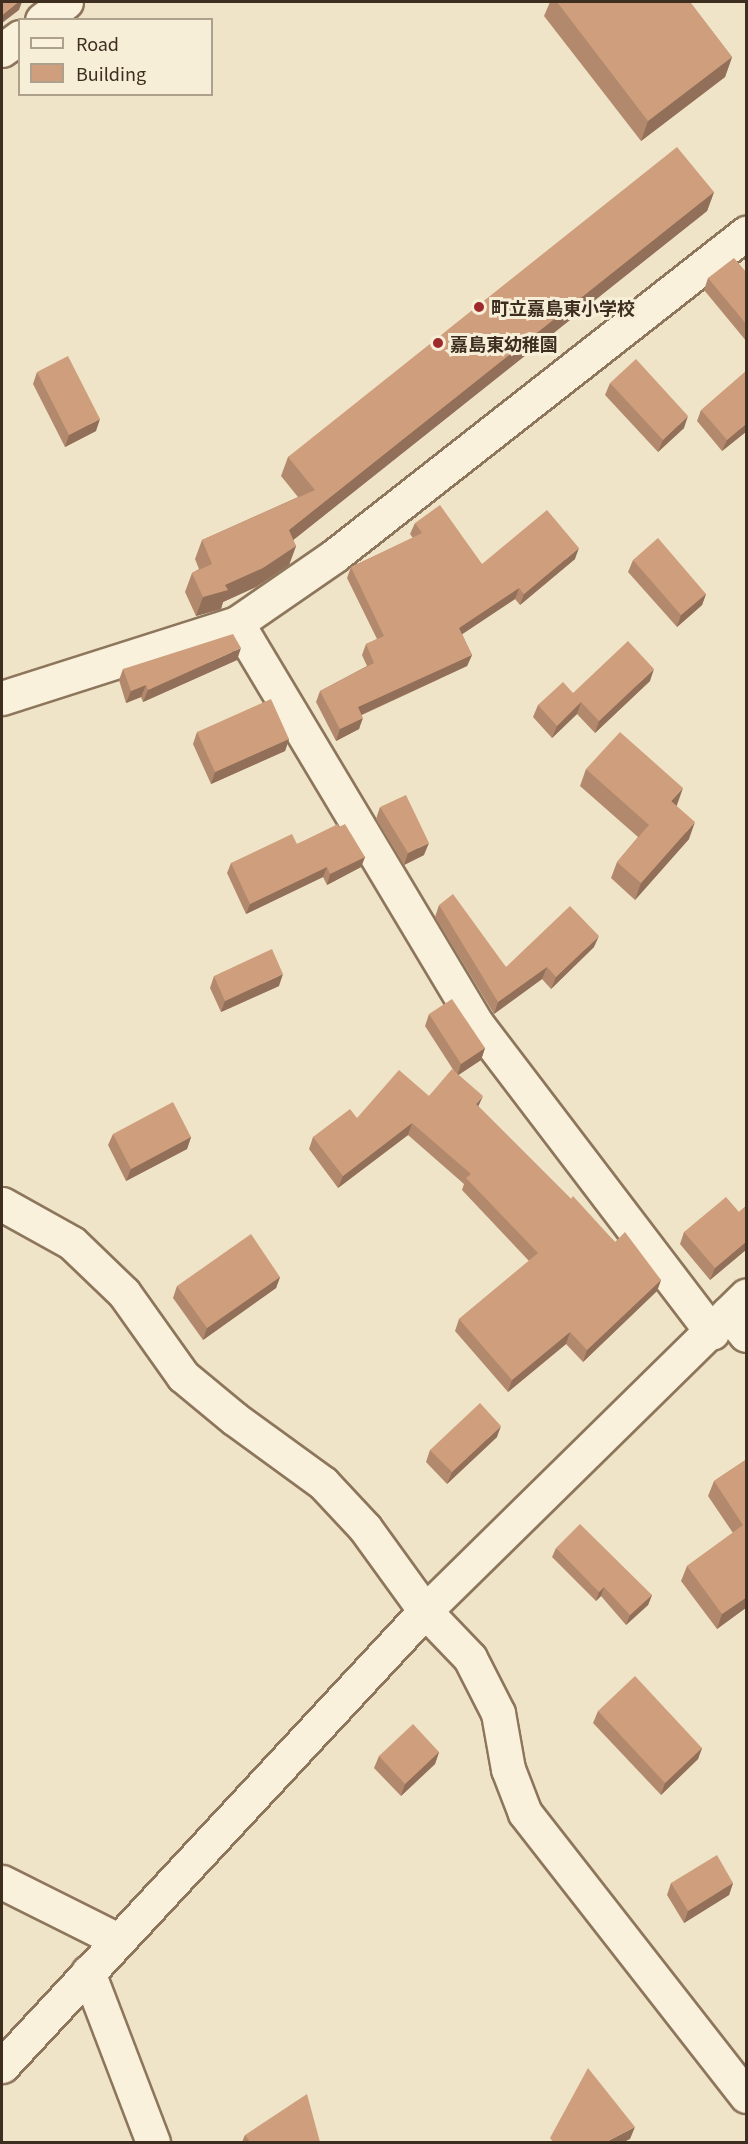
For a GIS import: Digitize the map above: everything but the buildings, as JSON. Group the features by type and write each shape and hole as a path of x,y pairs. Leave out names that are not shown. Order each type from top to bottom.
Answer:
{"street":[{"path":"45,18 66,2"},
{"path":"2,50 18,38"},
{"path":"2,698 237,623 334,556 747,233"},
{"path":"2,2066 425,1611 733,1319 477,1023 237,623"},
{"path":"2,1204 72,1243 124,1293 183,1376 235,1419 323,1483 365,1528 425,1611 470,1658 498,1713 508,1769 525,1813 747,2096"},
{"path":"2,1882 118,1940"},
{"path":"88,1972 153,2142"}],"place":[{"name":"町立嘉島東小学校","path":"479,307"},
{"name":"嘉島東幼稚園","path":"438,343"}]}
